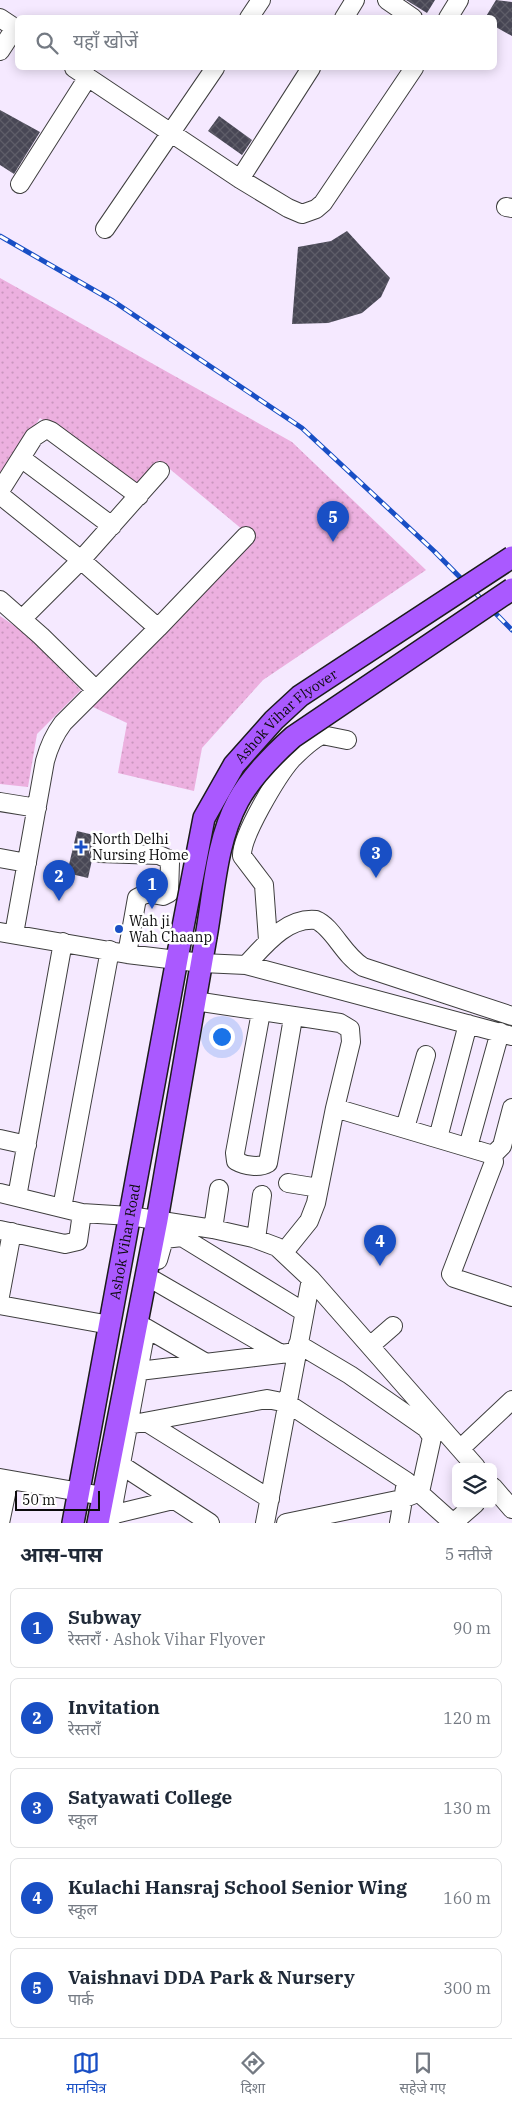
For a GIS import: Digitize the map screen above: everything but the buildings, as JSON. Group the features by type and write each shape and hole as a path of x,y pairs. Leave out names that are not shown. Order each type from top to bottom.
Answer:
{"main road":[{"name":"Ashok Vihar Flyover","path":"177,960 204,818 234,765 274,720 300,696 512,557"},
{"name":"Ashok Vihar Flyover","path":"202,963 225,832 238,801 267,763 293,737 512,589"},
{"name":"Ashok Vihar Road","path":"73,1523 177,960"},
{"name":"Ashok Vihar Road","path":"105,1514 202,963"}],"street":[{"path":"251,15 261,0"},
{"path":"346,15 355,0"},
{"path":"387,0 409,15"},
{"path":"450,15 460,0"},
{"path":"0,18 15,28"},
{"path":"0,52 15,30"},
{"path":"105,229 214,70"},
{"path":"240,179 310,70"},
{"path":"20,184 81,72 240,179 302,214 316,209 323,203 413,70"},
{"path":"139,496 51,430 42,430 38,433 0,493 81,560 158,628"},
{"path":"21,458 112,526"},
{"path":"22,619 81,560 160,471"},
{"path":"246,536 63,723 49,746 27,863 7,933 119,952 202,963 246,966 506,1034 468,1147"},
{"path":"0,600 96,690"},
{"path":"268,940 264,885 242,856 246,840 260,809 292,758 322,735 347,740"},
{"path":"0,802 37,808"},
{"path":"62,1208 119,952 137,898 147,892 163,896 169,893 170,863 168,859 160,855 100,853"},
{"path":"0,858 27,863"},
{"path":"246,966 268,940 293,924 316,920 326,926 348,956 363,967 512,1016"},
{"path":"63,942 27,1145 8,1195 82,1213 130,1216 213,1229 256,1239 284,1252 311,1279 473,1463"},
{"path":"195,1001 293,1018 340,1023 350,1029 351,1042 312,1214 284,1252"},
{"path":"261,1012 235,1152 236,1161 240,1163 260,1166 268,1163 293,1018"},
{"path":"438,1138 468,1024"},
{"path":"404,1128 426,1056"},
{"path":"335,1108 468,1147 502,1151"},
{"path":"512,1108 502,1151 494,1162 451,1274 454,1278 512,1297"},
{"path":"0,1139 27,1145"},
{"path":"288,1183 319,1188"},
{"path":"213,1229 219,1189"},
{"path":"256,1239 262,1195"},
{"path":"0,1296 6,1231 65,1244 73,1243 78,1241 82,1213"},
{"path":"105,1514 120,1465 162,1242 168,1237 178,1236 191,1242 304,1312"},
{"path":"265,1523 288,1403 292,1350 304,1312 311,1279"},
{"path":"155,1281 292,1350 350,1375 426,1428 432,1437 431,1442 413,1486 402,1500 399,1523"},
{"path":"0,1305 110,1325"},
{"path":"370,1346 393,1326"},
{"path":"146,1328 206,1363"},
{"path":"138,1371 292,1350"},
{"path":"128,1425 148,1423 267,1399 288,1403 413,1486 465,1517"},
{"path":"460,1448 512,1400"},
{"path":"148,1423 270,1499"},
{"path":"120,1465 178,1510 210,1523"},
{"path":"0,1523 4,1479 79,1493 105,1514 178,1510"},
{"path":"497,1492 512,1508"},
{"path":"286,1523 402,1500"}],"shaded area":[{"path":"0,278 292,442 426,570 263,680 202,748 194,791 118,773 127,723 78,700 243,530 159,460 137,487 40,418 0,478"},
{"path":"0,616 25,633 81,690 37,734 28,787 0,784"}],"railway":[{"path":"0,236 113,301 302,428 434,551 512,630"}],"place":[{"name":"Vaishnavi DDA Park & Nursery","path":"333,542"},
{"name":"North Delhi Nursing Home","path":"81,847"},
{"name":"Satyawati College","path":"376,878"},
{"name":"Invitation","path":"59,901"},
{"name":"Subway","path":"152,909"},
{"name":"Wah ji Wah Chaanp","path":"119,929"},
{"name":"Kulachi Hansraj School Senior Wing","path":"380,1266"}]}
